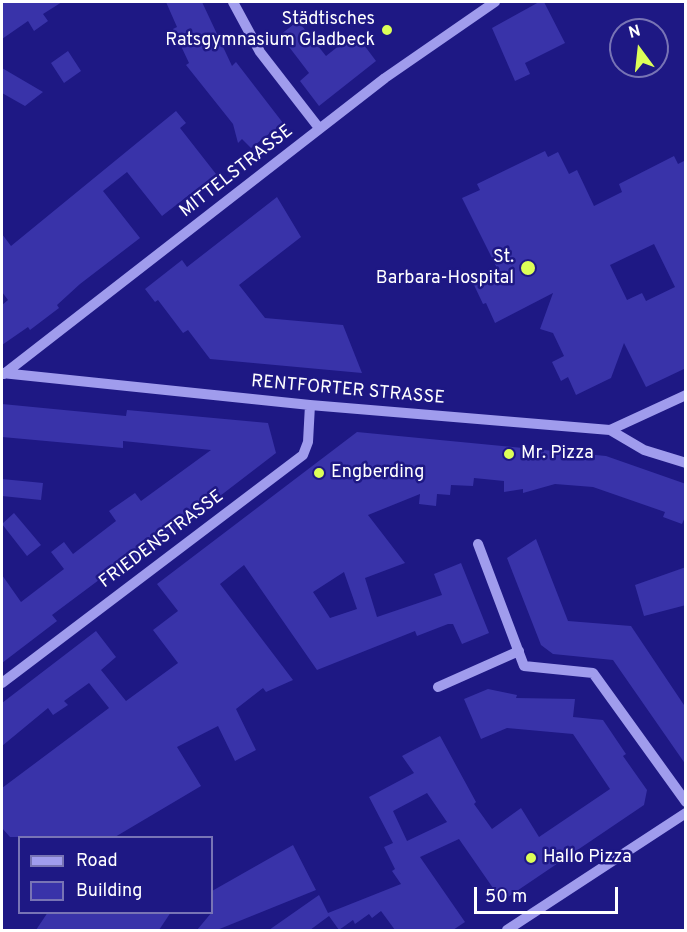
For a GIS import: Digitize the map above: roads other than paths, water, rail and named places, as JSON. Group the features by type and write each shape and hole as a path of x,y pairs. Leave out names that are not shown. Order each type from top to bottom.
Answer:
{"street":[{"path":"233,2 260,52 319,128"},
{"name":"MITTELSTRASSE","path":"3,374 385,78 495,2"},
{"name":"RENTFORTER STRASSE","path":"3,374 310,405 610,430 644,450 686,463"},
{"path":"610,430 686,395"},
{"name":"FRIEDENSTRASSE","path":"2,683 303,454 308,441 310,405"},
{"path":"478,544 524,666 593,673 686,802"},
{"path":"438,687 519,651"},
{"path":"507,930 686,813"}],"place":[{"name":"Städtisches Ratsgymnasium Gladbeck","path":"387,30"},
{"name":"St. Barbara-Hospital","path":"528,268"},
{"name":"Mr. Pizza","path":"509,454"},
{"name":"Engberding","path":"319,473"},
{"name":"Hallo Pizza","path":"531,858"}]}
